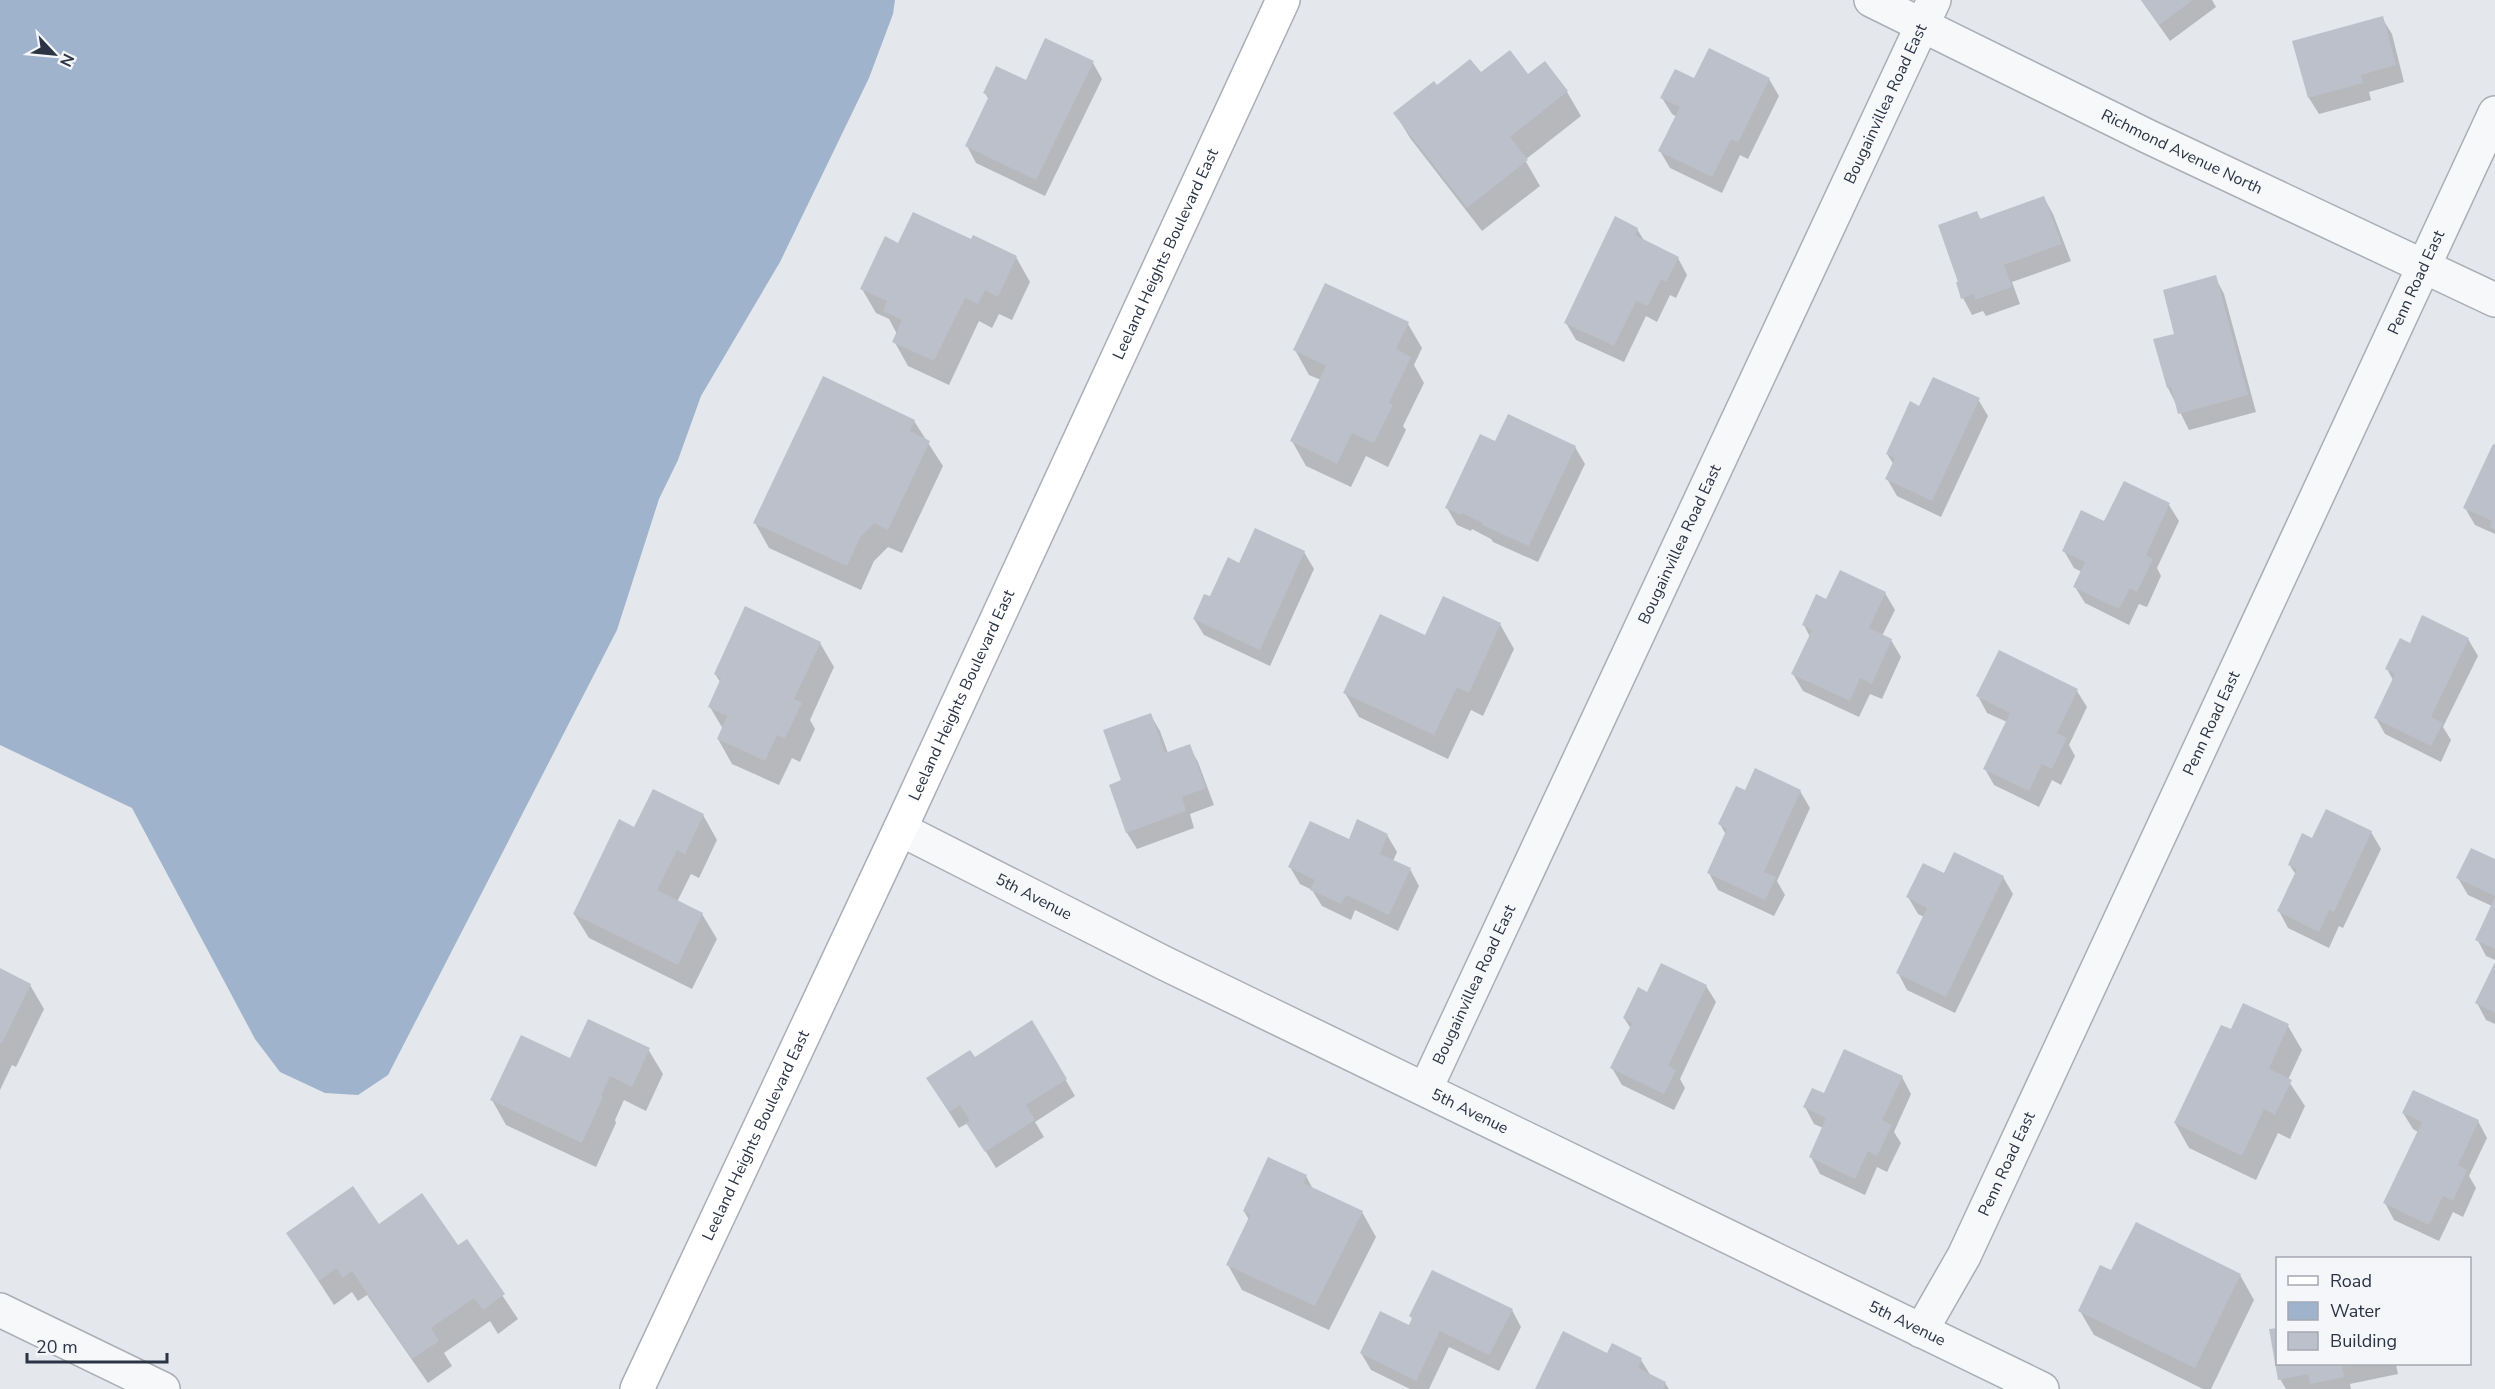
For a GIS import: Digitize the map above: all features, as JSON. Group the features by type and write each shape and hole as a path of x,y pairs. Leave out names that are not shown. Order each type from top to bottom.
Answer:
{"main road":[{"name":"Leeland Heights Boulevard East","path":"636,1389 900,829 1283,0"}],"street":[{"name":"Richmond Avenue North","path":"1871,0 1928,13 2149,137 2495,300"},
{"name":"Bougainvillea Road East","path":"1426,1088 1928,13"},
{"name":"Penn Road East","path":"1921,1331 1969,1246 2495,113"},
{"name":"5th Avenue","path":"900,829 1164,963 1426,1088 2042,1389"},
{"path":"0,1310 163,1389"}],"water":[{"path":"0,0 895,0 893,14 869,78 780,262 701,396 678,460 659,499 617,630 388,1075 358,1095 325,1093 280,1072 255,1039 132,808 0,745"}],"building":[{"path":"2141,0 2193,0 2159,25"},
{"path":"2383,16 2396,65 2361,75 2363,83 2308,98 2292,41"},
{"path":"1045,38 1094,61 1036,180 965,146 989,96 983,93 996,66 1026,80"},
{"path":"1709,48 1770,78 1738,143 1731,139 1712,177 1658,151 1680,107 1660,98 1675,69 1694,78"},
{"path":"1510,50 1528,74 1545,61 1568,91 1510,137 1528,160 1467,208 1393,113 1434,81 1437,85 1470,59 1481,72"},
{"path":"2044,196 2062,244 2004,265 2012,287 1975,300 1974,294 1961,299 1956,282 1958,282 1938,225 1977,211 1980,219"},
{"path":"913,212 971,239 973,235 1017,256 998,297 985,290 978,304 965,298 934,361 892,342 902,320 883,311 887,301 860,289 885,236 898,243"},
{"path":"1615,216 1638,228 1635,235 1679,257 1666,282 1661,279 1648,306 1636,301 1614,346 1564,323"},
{"path":"2216,275 2248,395 2178,414 2171,387 2167,388 2153,339 2174,334 2163,290"},
{"path":"1325,283 1409,322 1396,349 1411,357 1389,403 1393,405 1374,443 1352,433 1337,464 1290,441 1326,366 1293,350"},
{"path":"823,376 915,420 910,431 930,441 888,530 874,523 861,536 847,566 753,523"},
{"path":"1933,377 1980,398 1932,501 1885,479 1895,458 1886,454 1910,401 1919,406"},
{"path":"1508,414 1576,446 1529,546 1482,525 1483,523 1462,513 1461,515 1445,508 1480,434 1495,441"},
{"path":"2493,444 2495,445 2495,530 2490,527 2492,521 2463,508"},
{"path":"2124,481 2170,503 2146,555 2153,559 2137,592 2130,588 2119,609 2073,587 2085,562 2062,551 2081,510 2104,521"},
{"path":"1255,528 1305,551 1260,650 1193,619 1204,594 1210,596 1228,557 1239,563"},
{"path":"1840,570 1886,592 1869,628 1892,639 1872,684 1860,678 1850,701 1791,674 1812,630 1802,625 1816,594 1826,599"},
{"path":"1443,596 1501,623 1469,693 1457,687 1434,735 1343,693 1380,614 1425,635"},
{"path":"745,606 821,642 794,699 802,703 785,738 777,735 765,761 717,739 727,716 708,707 721,678 714,674"},
{"path":"2422,615 2469,638 2431,717 2443,723 2431,746 2374,718 2395,674 2385,669 2400,638 2410,643"},
{"path":"1999,650 2078,689 2057,733 2067,738 2052,769 2042,764 2029,791 1983,769 2010,713 1976,696"},
{"path":"1151,713 1165,753 1190,744 1206,788 1182,797 1186,811 1126,833 1109,785 1121,780 1103,730"},
{"path":"1755,768 1801,790 1764,872 1776,877 1765,900 1707,873 1727,829 1718,824 1736,786 1745,790"},
{"path":"653,789 704,814 685,854 677,850 657,890 703,913 678,965 573,914 619,819 634,827"},
{"path":"2326,809 2372,831 2334,912 2329,910 2319,932 2277,911 2297,869 2288,865 2302,833 2312,838"},
{"path":"1357,819 1388,834 1380,854 1411,868 1389,915 1346,895 1341,904 1310,890 1315,880 1288,867 1310,821 1349,839"},
{"path":"2471,848 2495,859 2495,896 2456,878"},
{"path":"1954,852 2004,876 1946,997 1896,973 1927,908 1906,897 1923,863 1944,873"},
{"path":"2495,897 2495,949 2475,940"},
{"path":"2495,962 2495,1013 2475,1003"},
{"path":"1661,963 1707,985 1668,1066 1676,1070 1664,1094 1610,1068 1632,1023 1623,1018 1638,987 1647,992"},
{"path":"0,968 31,984 2,1043 0,1042"},
{"path":"2243,1003 2289,1024 2269,1069 2292,1080 2275,1115 2264,1109 2242,1156 2174,1123 2221,1025 2231,1029"},
{"path":"588,1019 650,1048 632,1087 610,1076 582,1143 490,1100 521,1035 570,1058"},
{"path":"1032,1020 1067,1079 1026,1105 1035,1120 985,1152 966,1123 970,1121 960,1105 949,1112 926,1078 970,1050 975,1057"},
{"path":"1844,1049 1903,1076 1882,1120 1892,1125 1877,1156 1868,1151 1855,1179 1809,1157 1826,1118 1803,1107 1812,1088 1824,1093"},
{"path":"2413,1090 2479,1120 2458,1165 2467,1170 2453,1201 2443,1196 2429,1225 2383,1203 2422,1122 2402,1113"},
{"path":"1268,1157 1307,1175 1303,1183 1363,1211 1315,1306 1226,1265 1250,1215 1243,1211"},
{"path":"353,1186 379,1224 422,1193 458,1245 467,1239 505,1294 483,1310 474,1298 431,1328 439,1341 412,1359 352,1271 343,1278 336,1268 319,1281 286,1233"},
{"path":"2136,1222 2241,1274 2195,1368 2078,1311 2100,1265 2111,1270"},
{"path":"1432,1270 1513,1309 1489,1355 1440,1331 1416,1381 1360,1353 1380,1311 1409,1325 1412,1318 1409,1316"},
{"path":"2276,1328 2276,1365 2354,1365 2342,1367 2344,1377 2310,1384 2308,1374 2278,1380 2269,1329"},
{"path":"1563,1331 1607,1353 1612,1343 1642,1358 1638,1368 1666,1382 1663,1389 1535,1389"}]}
